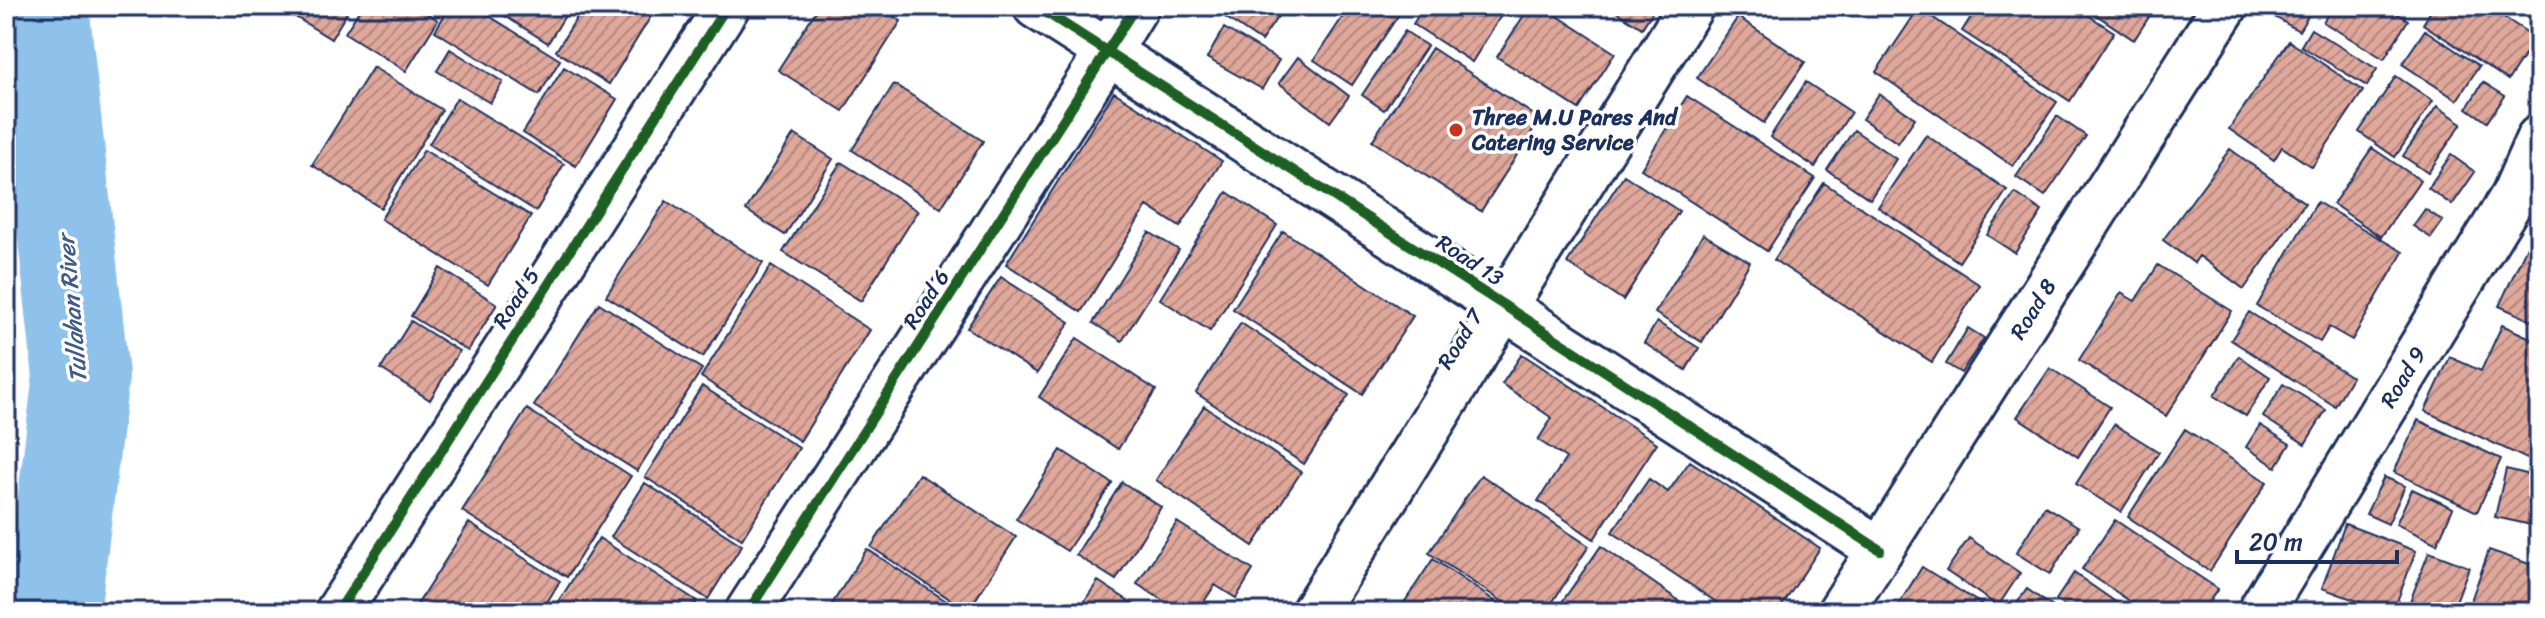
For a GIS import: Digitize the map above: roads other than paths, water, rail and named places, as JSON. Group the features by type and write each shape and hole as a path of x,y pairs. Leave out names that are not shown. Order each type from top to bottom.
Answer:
{"street":[{"name":"Road 5","path":"338,612 727,6"},
{"name":"Road 13","path":"1036,6 1880,550"},
{"name":"Road 6","path":"748,612 1136,6"},
{"name":"Road 7","path":"1314,612 1691,6"},
{"name":"Road 8","path":"1840,612 2225,6"},
{"name":"Road 9","path":"2260,612 2514,195 2539,138"}],"waterway":[{"name":"Tullahan River","path":"41,6 81,376 52,612"}],"place":[{"name":"Three M.U Pares And Catering Service","path":"1456,130"}]}
